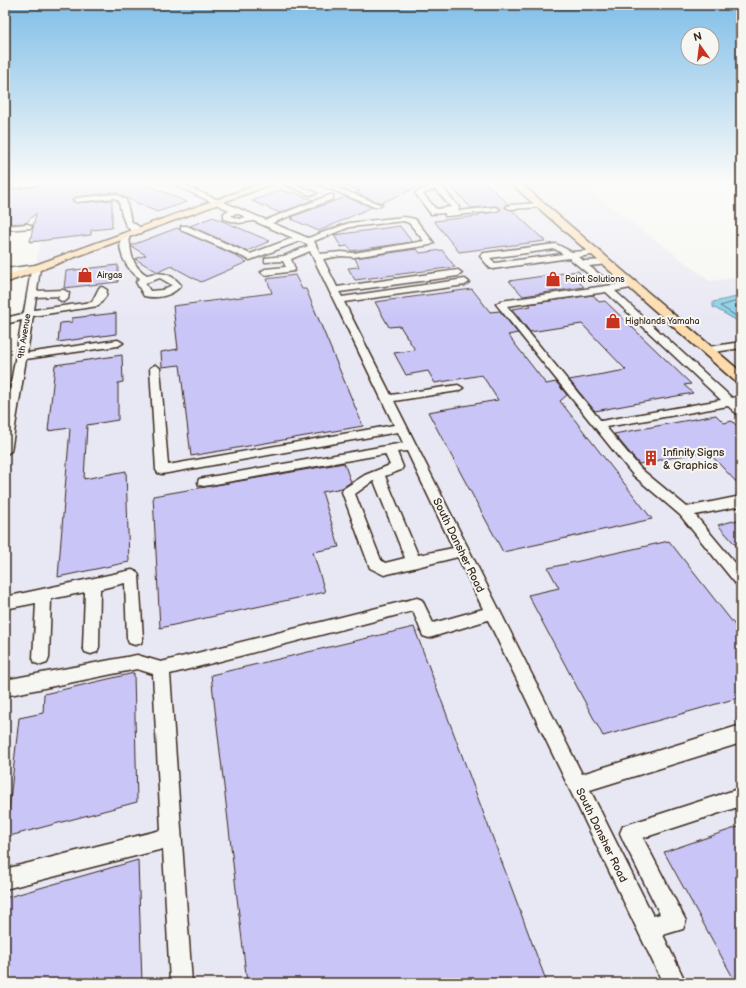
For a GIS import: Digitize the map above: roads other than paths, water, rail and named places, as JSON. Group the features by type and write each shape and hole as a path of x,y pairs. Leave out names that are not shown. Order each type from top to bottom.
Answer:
{"main road":[{"path":"5,280 145,228"},
{"path":"568,228 741,379"}],"street":[{"path":"184,228 250,257 309,246"},
{"path":"274,228 309,246 354,255 430,243 418,228"},
{"path":"268,260 286,258 343,228"},
{"path":"125,236 128,259 134,272 146,278"},
{"name":"South Dansher Road","path":"309,246 336,295 675,983"},
{"path":"595,252 572,255 493,266 484,256 556,246 572,255 601,280 624,277"},
{"path":"265,272 291,269 286,258"},
{"path":"582,264 606,262"},
{"path":"5,272 17,269 36,268"},
{"name":"9th Avenue","path":"5,451 36,268"},
{"path":"336,295 458,273"},
{"path":"336,295 465,282"},
{"path":"633,285 501,304 637,472 685,512 741,580"},
{"path":"608,289 735,401 741,412"},
{"path":"5,321 27,315 94,304 101,296 102,290"},
{"path":"31,294 64,293 63,299"},
{"path":"20,357 118,343"},
{"path":"708,350 741,345"},
{"path":"155,368 162,470 401,428"},
{"path":"387,399 458,388"},
{"path":"598,425 735,401"},
{"path":"204,482 410,446"},
{"path":"389,449 397,467 369,478 348,492 375,564 384,569 462,551"},
{"path":"378,474 414,562"},
{"path":"685,512 741,501"},
{"path":"5,603 132,576 135,638"},
{"path":"91,647 92,585"},
{"path":"41,658 44,595"},
{"path":"5,688 137,662 161,669 417,604 429,631 492,613"},
{"path":"161,669 181,983"},
{"path":"577,784 741,734"},
{"path":"648,928 675,921 630,833 741,797"},
{"path":"5,879 172,837"}],"water":[{"path":"741,296 741,323 713,307 713,302"}],"place":[{"name":"Airgas","path":"85,275"},
{"name":"Paint Solutions","path":"553,279"},
{"name":"Highlands Yamaha","path":"613,321"},
{"name":"Infinity Signs & Graphics","path":"651,458"}]}
